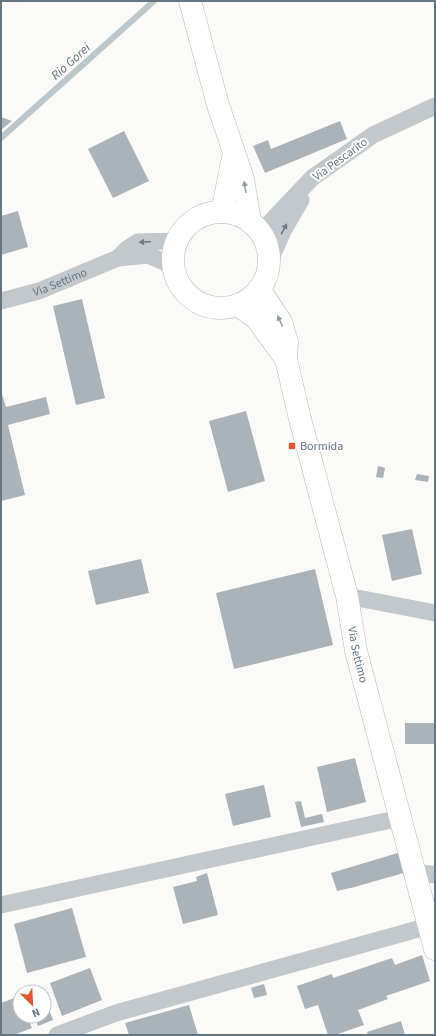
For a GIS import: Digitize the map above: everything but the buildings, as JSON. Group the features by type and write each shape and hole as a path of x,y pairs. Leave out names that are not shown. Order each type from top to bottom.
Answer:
{"street":[{"path":"190,1 218,105 243,178 255,227 267,248 268,265"},
{"name":"Via Pescarito","path":"255,227 312,178 373,135 435,106"},
{"path":"222,212 234,153"},
{"path":"255,227 236,215 222,212 208,214 195,220 184,229 177,241 173,253 173,266 177,282 187,295 200,304 212,308 225,308 238,305 259,289 265,278 268,265 283,231 312,178"},
{"name":"Via Settimo","path":"118,258 127,249 138,242 177,241"},
{"name":"Via Settimo","path":"1,301 39,291 118,258 148,255 173,266"},
{"name":"Via Settimo","path":"259,289 281,322 287,342 286,359 300,419 347,596 356,651 400,818 425,874 429,926 435,949"},
{"name":"Via Settimo","path":"238,305 257,319 286,359"},
{"path":"347,596 435,613"},
{"path":"1,906 400,818"},
{"path":"57,1035 116,1013 429,926"}],"waterway":[{"name":"Rio Gorei","path":"1,138 154,1"}],"place":[{"name":"Bormida","path":"292,446"}]}
